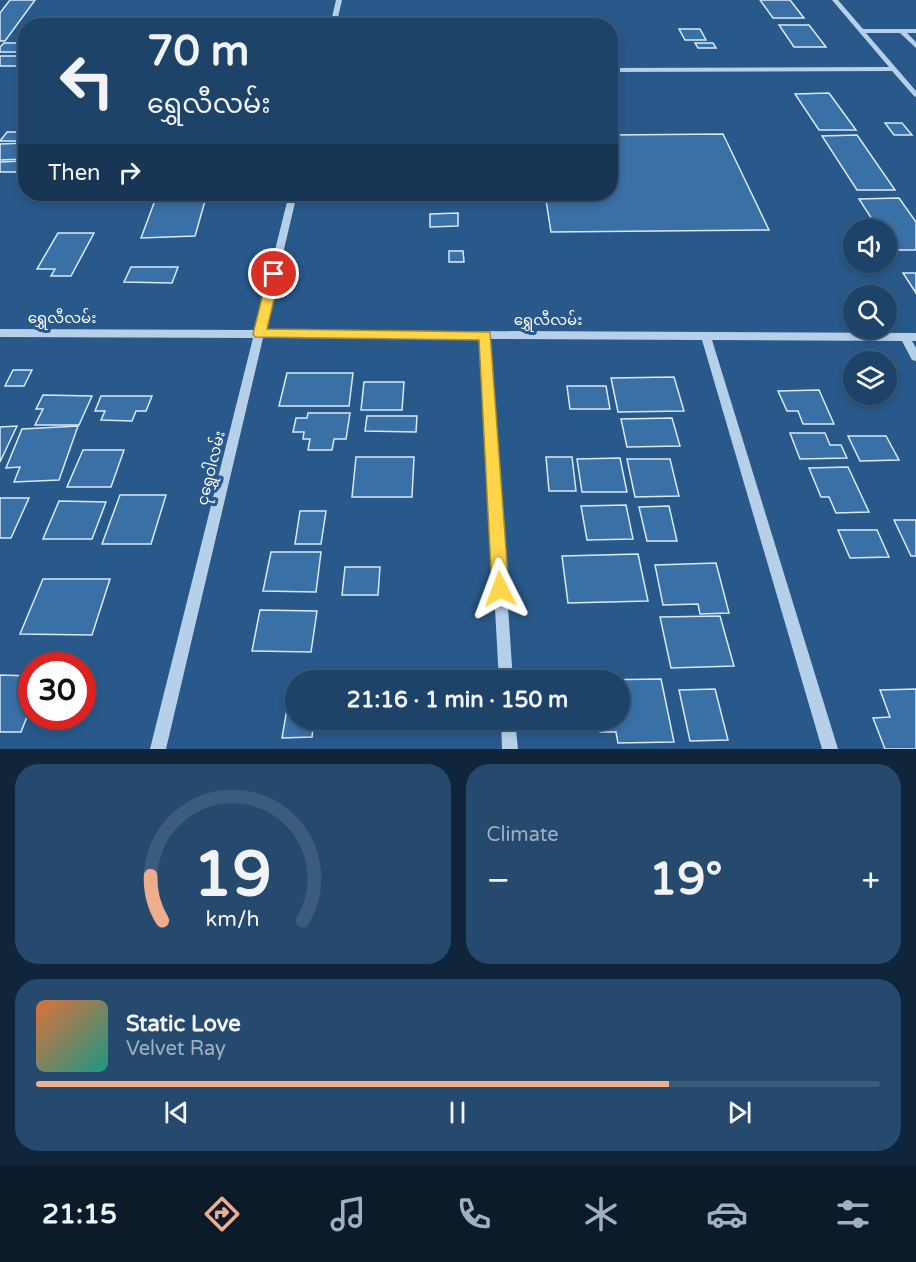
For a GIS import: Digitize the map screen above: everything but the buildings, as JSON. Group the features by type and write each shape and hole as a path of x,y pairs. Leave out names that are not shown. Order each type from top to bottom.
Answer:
{"street":[{"path":"335,18 339,0"},
{"path":"835,0 916,94"},
{"path":"862,31 916,31"},
{"path":"902,31 916,46"},
{"path":"618,70 893,69"},
{"name":"ငုရွှေဝါလမ်း","path":"158,749 291,201"},
{"name":"ရွှေလီလမ်း","path":"0,333 916,337"},
{"path":"485,335 505,670"},
{"path":"706,336 830,749"},
{"path":"905,337 916,357"},
{"path":"509,730 510,749"}],"route":[{"path":"274,274 260,334 485,335 500,589"}]}
